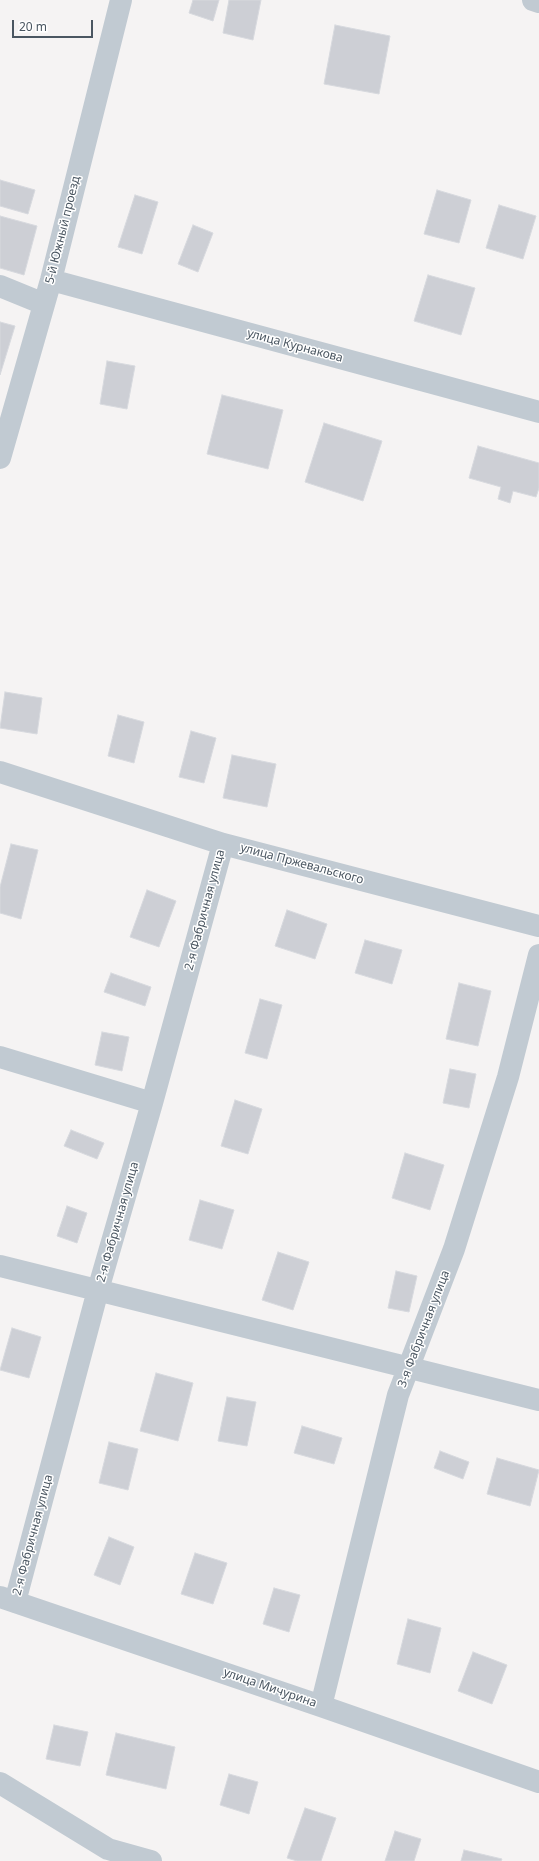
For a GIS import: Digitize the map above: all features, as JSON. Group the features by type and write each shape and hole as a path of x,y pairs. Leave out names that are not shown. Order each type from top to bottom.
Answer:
{"street":[{"name":"5-й Южный проезд","path":"0,458 51,280 121,0"},
{"path":"533,0 539,2"},
{"name":"улица Курнакова","path":"51,280 539,412"},
{"path":"0,286 44,304"},
{"name":"улица Пржевальского","path":"0,772 223,844 539,926"},
{"name":"2-я Фабричная улица","path":"8,1599 152,1103 223,844"},
{"name":"3-я Фабричная улица","path":"321,1706 394,1408 442,1282 461,1227 508,1077 539,955"},
{"path":"0,1057 152,1103"},
{"path":"0,1266 539,1400"},
{"name":"улица Мичурина","path":"8,1599 539,1782"},
{"path":"0,1783 108,1849 151,1861"}],"building":[{"path":"193,0 219,0 213,21 189,13"},
{"path":"229,0 261,0 253,40 223,33"},
{"path":"335,25 390,36 379,94 324,84"},
{"path":"0,180 35,190 28,214 0,206"},
{"path":"437,190 471,200 459,243 424,234"},
{"path":"135,195 158,202 142,254 118,247"},
{"path":"499,205 536,216 523,259 486,248"},
{"path":"0,216 37,226 24,275 0,268"},
{"path":"193,225 213,233 198,272 178,264"},
{"path":"428,275 475,288 461,335 414,321"},
{"path":"0,322 15,326 0,375"},
{"path":"107,361 135,366 127,409 100,404"},
{"path":"222,395 283,410 268,469 207,454"},
{"path":"324,423 382,441 363,501 305,482"},
{"path":"478,446 539,463 539,488 536,497 513,491 510,503 498,499 501,487 469,478"},
{"path":"5,692 42,698 37,734 0,728"},
{"path":"118,715 144,722 134,763 108,756"},
{"path":"191,731 216,738 204,783 179,777"},
{"path":"232,755 276,764 267,807 223,798"},
{"path":"11,844 38,850 21,919 0,913 0,887"},
{"path":"147,890 176,901 159,947 130,937"},
{"path":"287,910 327,924 315,959 275,946"},
{"path":"365,940 402,950 392,984 355,973"},
{"path":"111,973 151,987 145,1006 104,992"},
{"path":"459,983 491,991 478,1046 446,1039"},
{"path":"260,999 282,1005 267,1059 245,1053"},
{"path":"102,1032 129,1037 122,1071 95,1065"},
{"path":"450,1069 476,1074 469,1108 443,1103"},
{"path":"235,1100 262,1109 248,1154 221,1146"},
{"path":"71,1130 104,1143 97,1159 64,1146"},
{"path":"405,1153 444,1165 430,1210 392,1198"},
{"path":"200,1200 234,1210 222,1249 189,1240"},
{"path":"67,1206 87,1213 77,1243 57,1236"},
{"path":"278,1252 309,1262 293,1310 262,1300"},
{"path":"396,1271 417,1276 409,1312 388,1308"},
{"path":"12,1328 41,1337 29,1378 0,1370"},
{"path":"156,1373 193,1383 178,1441 140,1431"},
{"path":"227,1397 256,1402 247,1446 218,1441"},
{"path":"302,1426 342,1438 334,1464 294,1453"},
{"path":"109,1442 138,1449 128,1490 99,1483"},
{"path":"440,1451 469,1462 463,1479 434,1468"},
{"path":"497,1458 539,1470 530,1506 487,1494"},
{"path":"109,1537 134,1547 120,1585 94,1575"},
{"path":"195,1553 227,1563 213,1604 181,1594"},
{"path":"274,1588 300,1595 289,1632 263,1624"},
{"path":"408,1619 441,1628 430,1673 397,1664"},
{"path":"473,1652 507,1665 492,1704 458,1691"},
{"path":"54,1725 88,1732 80,1766 46,1759"},
{"path":"116,1733 175,1747 166,1789 106,1775"},
{"path":"229,1774 258,1782 249,1814 220,1805"},
{"path":"305,1808 336,1818 321,1861 297,1861 287,1858"},
{"path":"395,1831 421,1839 414,1861 385,1861"},
{"path":"464,1850 502,1859 501,1861 461,1861"}]}
